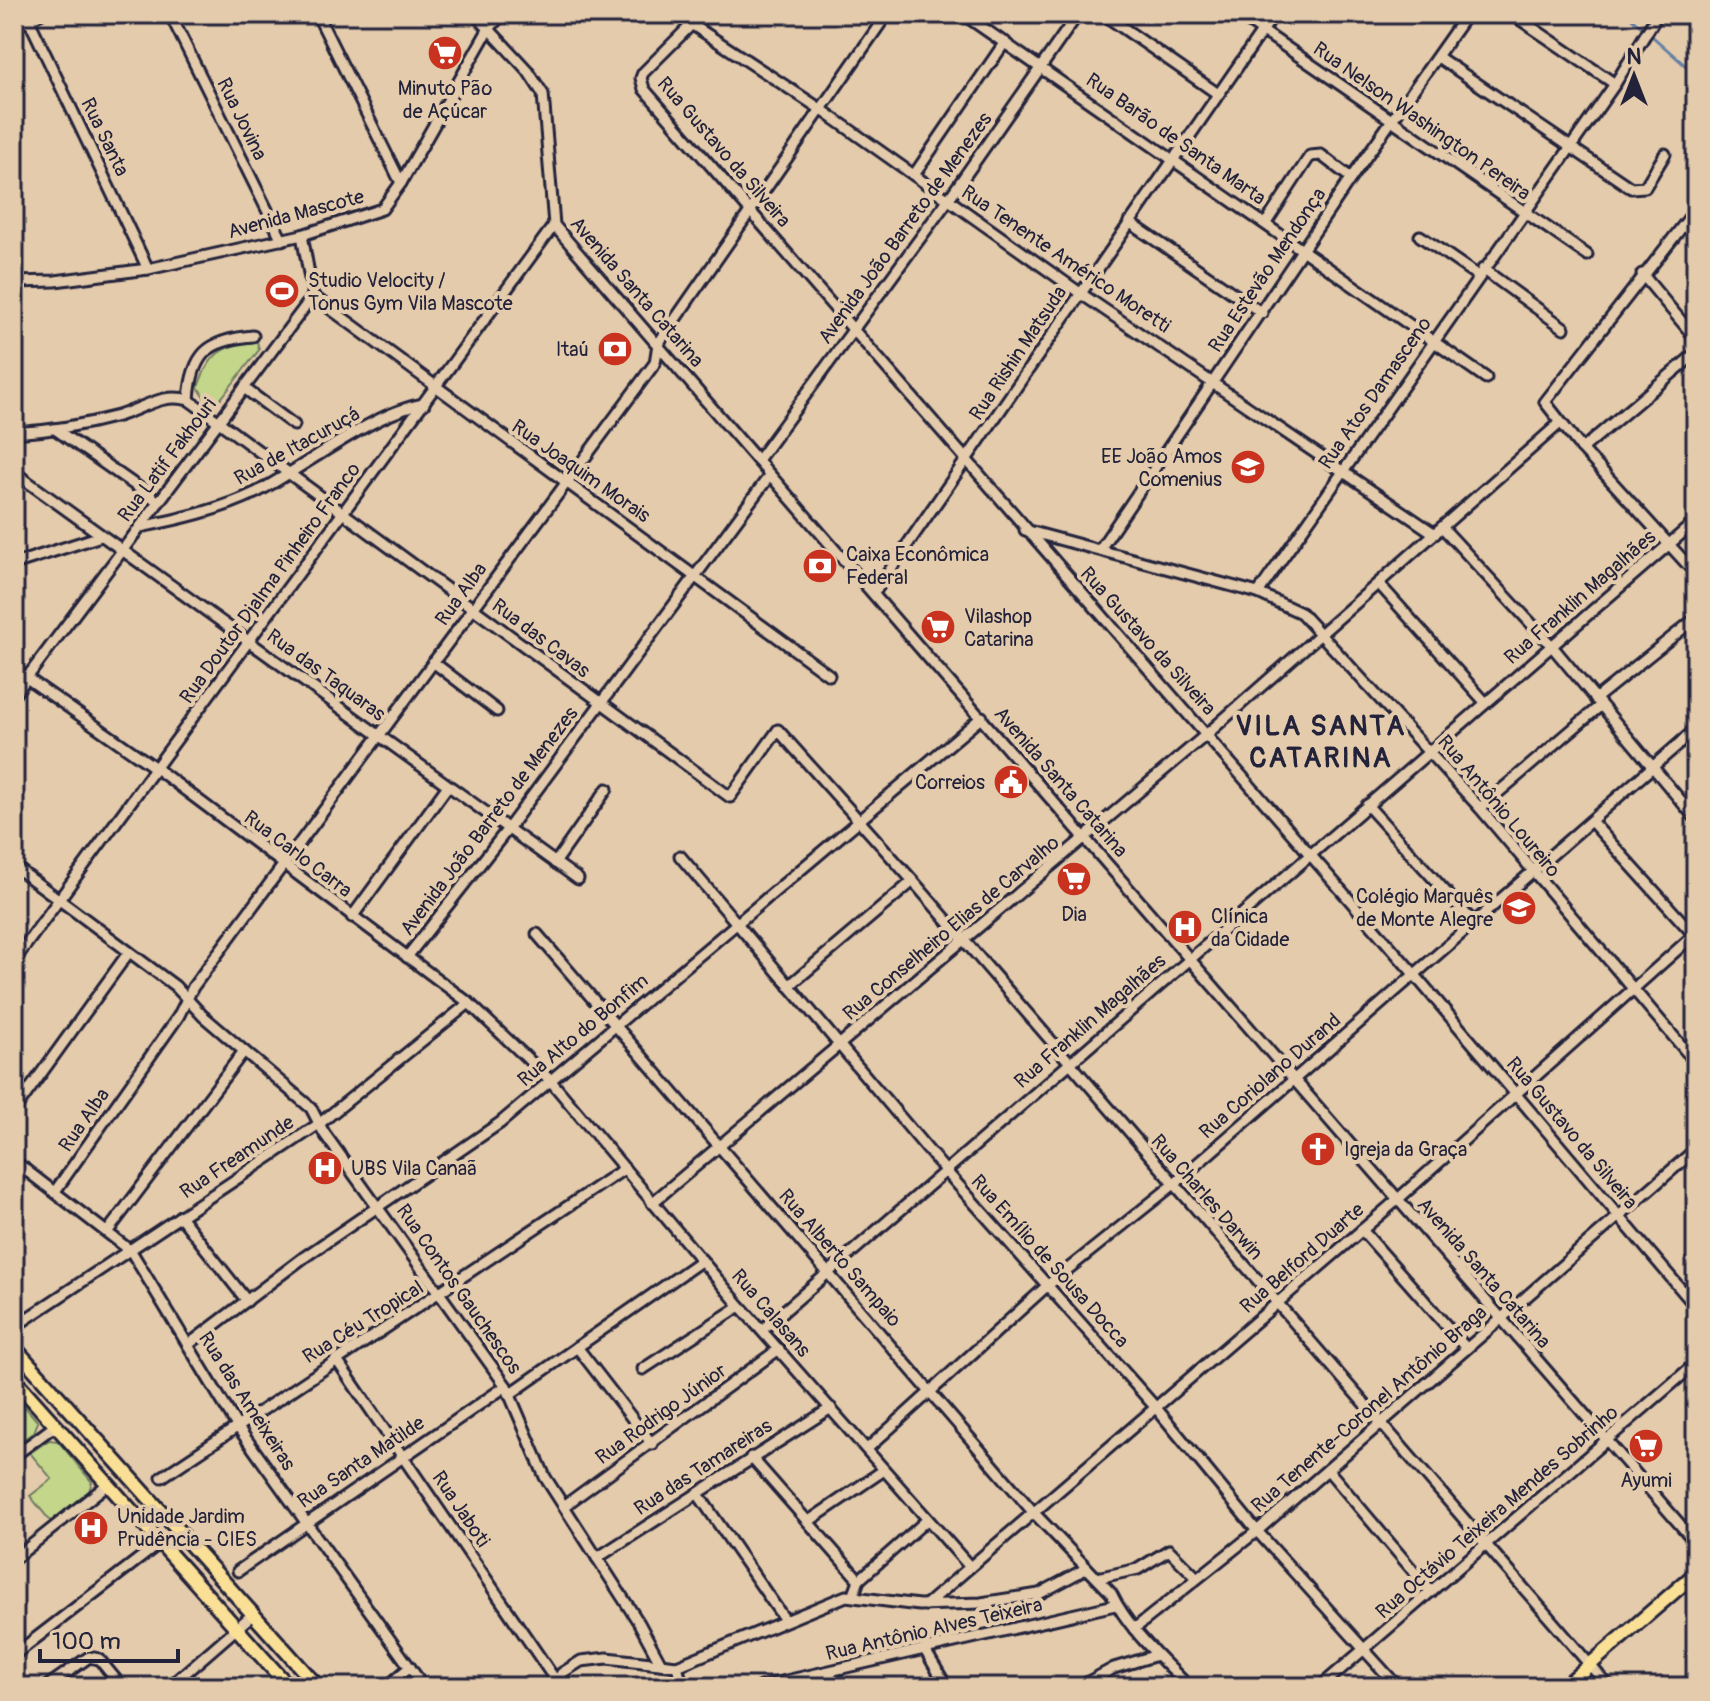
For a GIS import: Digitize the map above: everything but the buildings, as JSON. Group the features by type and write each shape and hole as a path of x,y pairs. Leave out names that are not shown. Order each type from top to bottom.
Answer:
{"main road":[{"path":"14,1347 318,1687"},
{"path":"14,1379 286,1686"},
{"path":"1564,1687 1696,1573"}],"street":[{"path":"14,27 40,14"},
{"name":"Rua Jovina","path":"170,14 282,240"},
{"path":"317,14 401,183"},
{"name":"Avenida Santa Catarina","path":"475,14 528,71 543,94 554,225 1696,1543"},
{"name":"Avenida Mascote","path":"14,282 55,281 148,269 302,235 382,209 401,183 488,30 502,14"},
{"name":"Rua Tenente Américo Moretti","path":"676,14 822,110 1080,293 1343,471 1439,530 1551,645 1696,819"},
{"name":"Rua Alba","path":"56,1190 189,1000 193,987 655,363 658,344 887,14"},
{"name":"Rua Barão de Santa Marta","path":"963,14 1486,378"},
{"name":"Avenida João Barreto de Menezes","path":"758,460 948,200 1078,14"},
{"path":"1103,14 1218,94"},
{"name":"Rua Nelson Washington Pereira","path":"1238,14 1523,214 1587,255"},
{"name":"Rua Rishin Matsuda","path":"874,593 1274,14"},
{"name":"Rua Estevão Mendonça","path":"1100,549 1351,178 1467,14"},
{"path":"1512,14 1615,84"},
{"name":"Rua Atos Damasceno","path":"1258,593 1615,84 1658,14"},
{"name":"Rua Santa","path":"29,20 148,269"},
{"name":"Rua Gustavo da Silveira","path":"692,24 643,73 644,89 855,329 1025,530 1207,734 1696,1307"},
{"path":"914,175 1005,42"},
{"path":"1438,57 1569,148 1636,190 1645,187 1665,154"},
{"path":"1266,223 1310,156 1321,155 1351,178"},
{"path":"1695,214 1642,274 1548,394 1546,406 1582,449 1671,542 1696,574"},
{"path":"1129,222 1262,313"},
{"name":"Rua Doutor Djalma Pinheiro Franco","path":"14,961 437,389 554,225"},
{"path":"302,235 313,296"},
{"path":"1420,236 1564,328"},
{"path":"1642,274 1696,339"},
{"name":"Rua Joaquim Morais","path":"313,296 566,483 696,574 829,675"},
{"name":"Rua Latif Fakhouri","path":"14,695 313,296"},
{"path":"14,433 55,429 118,416 163,398 189,400 193,367 207,349 222,341 253,336"},
{"path":"1582,449 1696,353"},
{"path":"244,388 294,425"},
{"name":"Rua das Cavas","path":"189,400 217,424 344,513 730,797 778,730"},
{"name":"Rua de Itacuruçá","path":"140,527 230,503 287,475 392,414 424,404"},
{"name":"Rua Conselheiro Elias de Carvalho","path":"652,1203 1207,734 1380,585 1560,423"},
{"path":"55,429 159,502"},
{"name":"Rua das Taquaras","path":"14,472 578,879"},
{"name":"Avenida João Barreto de Menezes","path":"407,957 507,830 770,475"},
{"name":"Rua Franklin Magalhães","path":"762,1330 944,1169 1696,521"},
{"path":"1025,530 1258,593"},
{"path":"14,564 101,536"},
{"path":"1380,585 1485,702"},
{"name":"Rua Antônio Loureiro","path":"1258,593 1301,613 1323,633 1480,808 1696,1063"},
{"path":"1480,808 1696,618"},
{"path":"433,662 497,711"},
{"name":"Rua Carlo Carra","path":"14,669 157,769 469,1003 550,1080"},
{"name":"Rua Alto do Bonfim","path":"188,1345 500,1123 982,717"},
{"name":"Rua Coriolano Durand","path":"867,1449 930,1388 1048,1285 1173,1185 1696,729"},
{"name":"Rua Charles Darwin","path":"778,730 913,881 1067,1064 1609,1687"},
{"path":"352,917 447,787"},
{"path":"555,863 607,789"},
{"path":"1367,805 1473,922"},
{"path":"1591,821 1695,934"},
{"name":"Rua Emílio de Sousa Docca","path":"680,856 944,1169 1157,1409 1257,1531 1398,1687"},
{"name":"Rua Contos Gauchescos","path":"14,866 189,1000 311,1108 319,1124 508,1390 530,1449 661,1664"},
{"path":"789,986 913,881"},
{"name":"Rua Alberto Sampaio","path":"537,934 826,1272 930,1388 1034,1513 1111,1593 1115,1605 1134,1629 1189,1687"},
{"name":"Rua Belford Duarte","path":"926,1605 1518,1095 1695,934"},
{"path":"14,1111 129,952"},
{"name":"Rua Freamunde","path":"14,1327 319,1124 469,1003"},
{"path":"108,1231 244,1051"},
{"name":"Rua Calasans","path":"550,1080 740,1306 970,1567"},
{"name":"Rua Tenente-Coronel Antônio Braga","path":"1134,1629 1257,1531 1696,1149"},
{"name":"Rua das Ameixeiras","path":"14,1161 56,1190 131,1251 237,1426 424,1687"},
{"path":"14,1180 24,1168"},
{"name":"Rua Céu Tropical","path":"162,1477 624,1169"},
{"path":"180,1216 247,1301"},
{"path":"1362,1230 1466,1348"},
{"name":"Rua Santa Matilde","path":"238,1571 403,1455 577,1347 702,1260"},
{"path":"643,1369 740,1306"},
{"path":"577,1347 652,1444"},
{"name":"Rua Rodrigo Júnior","path":"564,1506 779,1349"},
{"name":"Rua Jaboti","path":"336,1359 554,1684"},
{"name":"Rua Octávio Teixeira Mendes Sobrinho","path":"1320,1687 1696,1363"},
{"name":"Rua das Tamareiras","path":"597,1558 831,1408"},
{"path":"14,1456 56,1425"},
{"path":"751,1457 859,1580"},
{"path":"809,1521 884,1470"},
{"path":"1328,1470 1431,1592"},
{"path":"14,1559 108,1484"},
{"path":"698,1494 785,1620"},
{"path":"853,1596 859,1580 927,1520"},
{"path":"14,1655 161,1542"},
{"path":"1097,1578 1138,1569 1169,1550 1196,1577"},
{"path":"554,1684 570,1666 596,1658 677,1666 785,1620 853,1596 926,1605 1027,1597 1049,1590 1087,1568"},
{"name":"Rua Antônio Alves Teixeira","path":"760,1687 1115,1605"},
{"path":"169,1687 252,1615"},
{"path":"925,1650 947,1687"},
{"path":"1079,1687 1114,1668 1157,1655"},
{"path":"46,1687 89,1657 99,1659 122,1687"},
{"path":"677,1666 683,1687"},
{"path":"387,1687 410,1667"},
{"path":"821,1673 850,1687"}],"green space":[{"path":"257,341 259,350 212,410 198,387 208,365 226,349"},
{"path":"14,1394 38,1422 34,1432 17,1444"},
{"path":"49,1440 58,1441 92,1482 89,1491 51,1522 30,1496 52,1479 30,1453"}],"waterway":[{"path":"1627,14 1696,75"}],"place":[{"name":"Minuto Pão de Açúcar","path":"445,53"},
{"name":"Studio Velocity / Tonus Gym Vila Mascote","path":"282,291"},
{"name":"Itaú","path":"615,349"},
{"name":"EE João Amos Comenius","path":"1248,467"},
{"name":"Caixa Econômica Federal","path":"820,566"},
{"name":"Vilashop Catarina","path":"938,627"},
{"name":"Correios","path":"1011,782"},
{"name":"Dia","path":"1074,879"},
{"name":"Colégio Marquês de Monte Alegre","path":"1519,908"},
{"name":"Clínica da Cidade","path":"1185,927"},
{"name":"Igreja da Graça","path":"1318,1149"},
{"name":"UBS Vila Canaã","path":"325,1168"},
{"name":"Ayumi","path":"1646,1446"},
{"name":"Unidade Jardim Prudência - CIES","path":"91,1528"}],"district":[{"name":"VILA SANTA CATARINA","path":"1321,742"}]}
